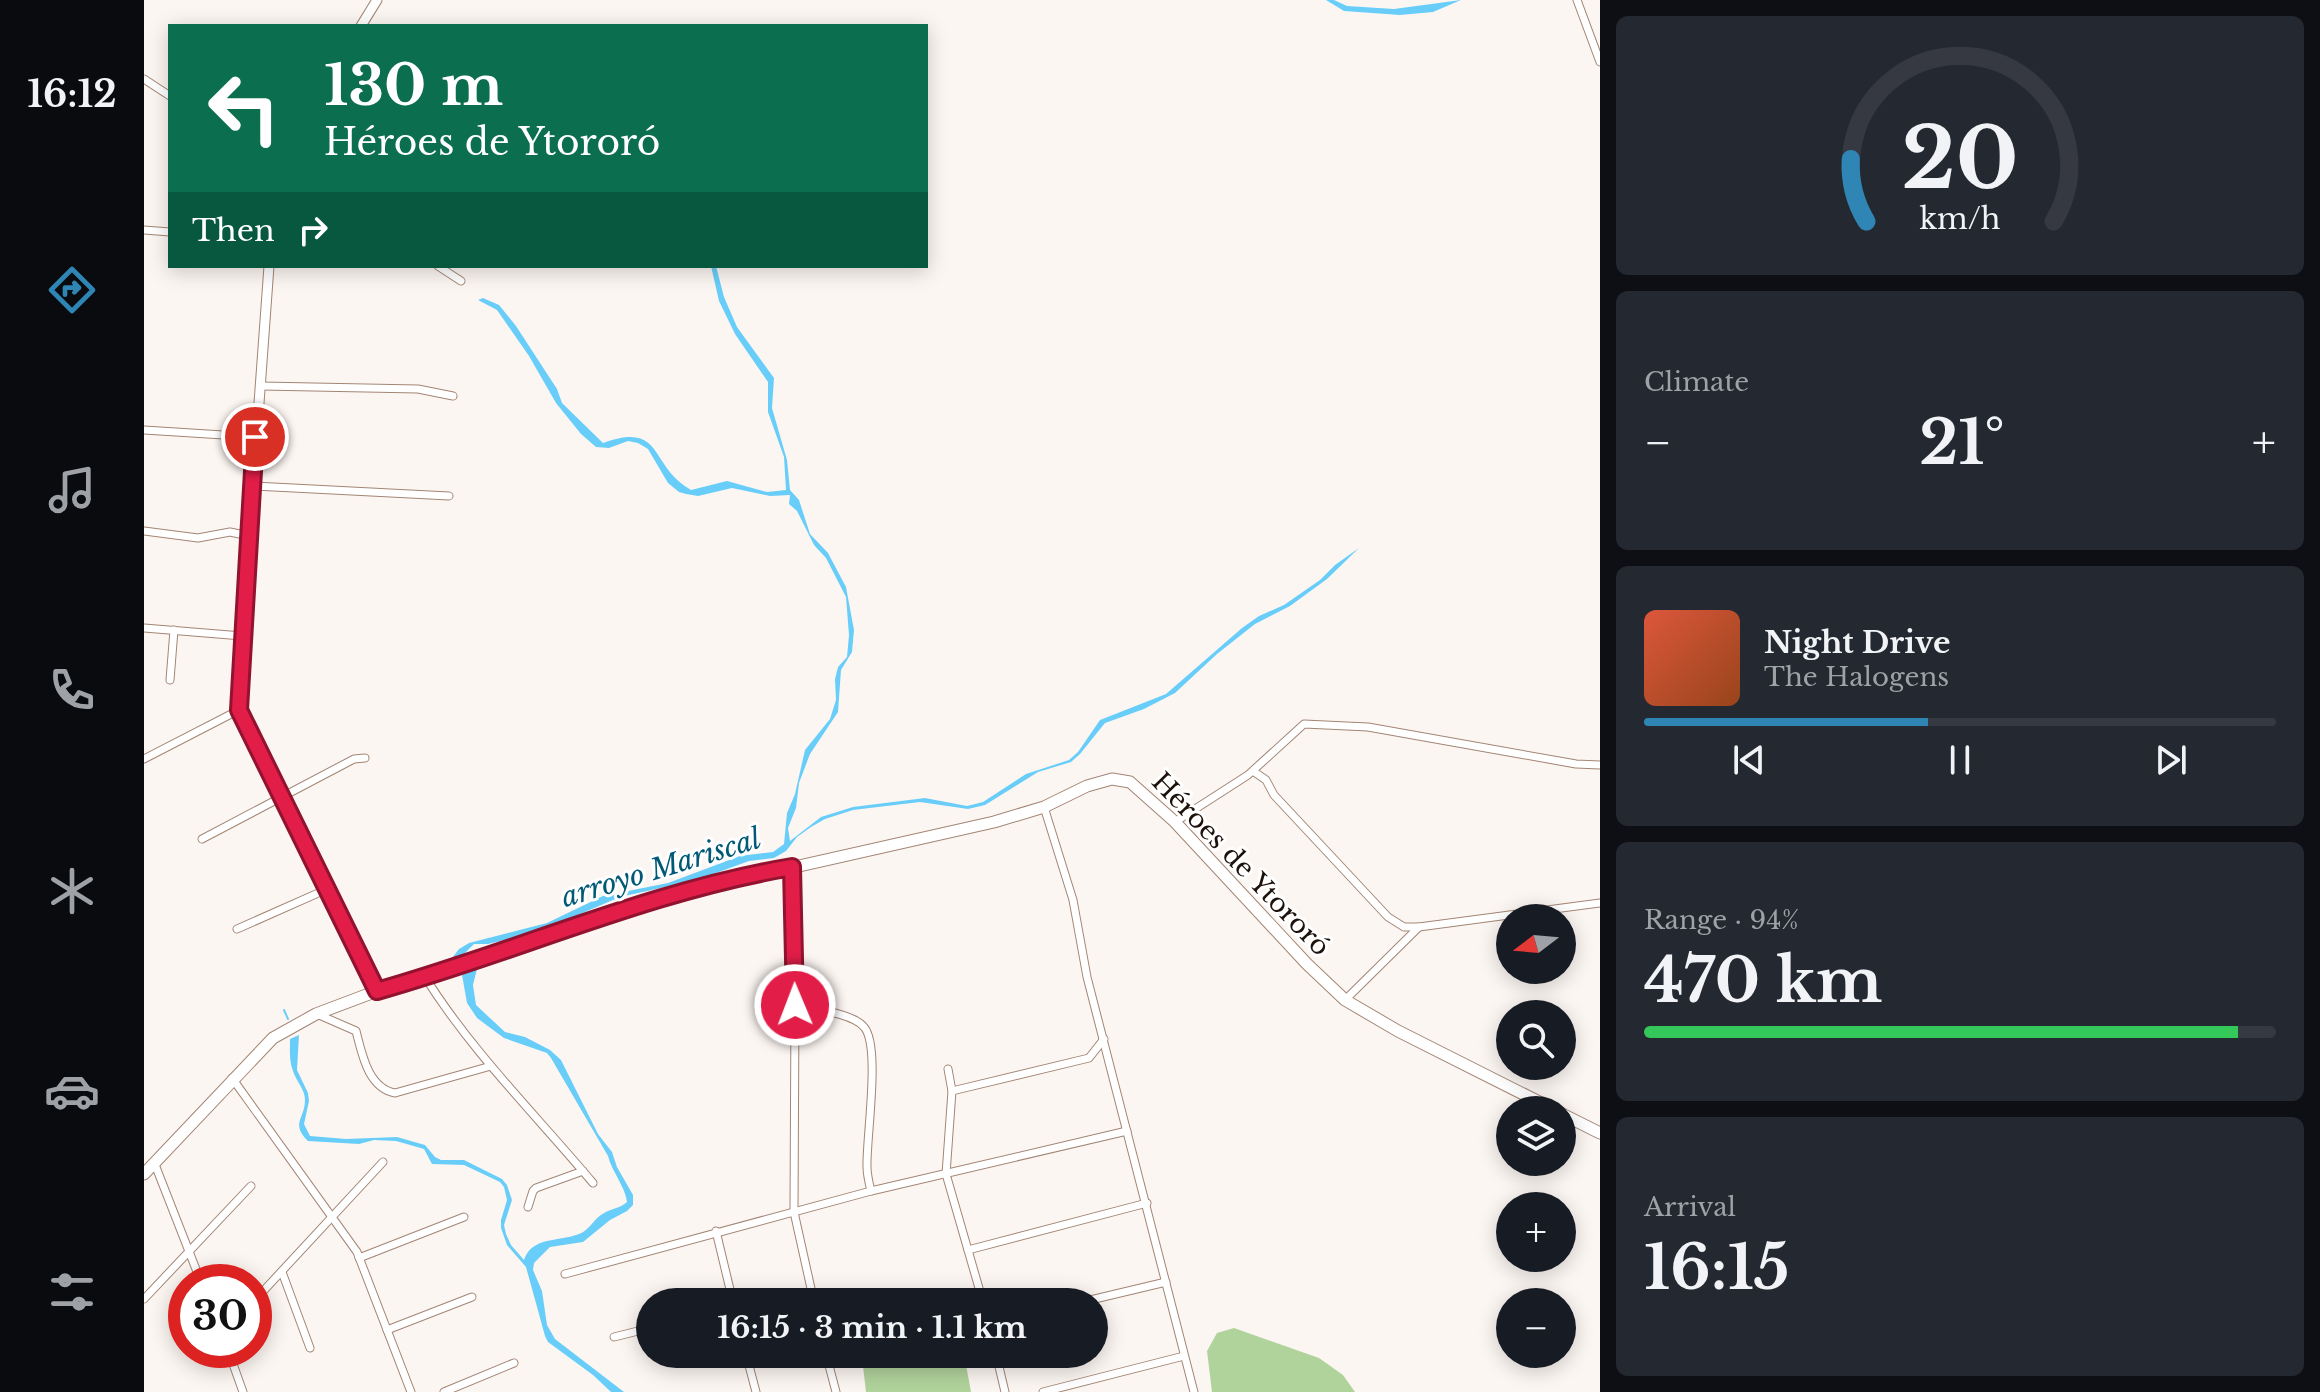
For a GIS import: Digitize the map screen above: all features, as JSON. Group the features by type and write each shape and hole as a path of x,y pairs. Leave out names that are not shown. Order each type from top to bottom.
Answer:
{"main road":[{"name":"Héroes de Ytororó","path":"144,1174 273,1038 316,1014 377,991 688,891 994,822 1044,807 1087,786 1112,779 1130,782 1175,822 1307,964 1345,1000 1398,1031 1527,1096"},
{"path":"1576,1121 1600,1133"}],"street":[{"path":"362,24 377,0"},
{"path":"1577,0 1600,62"},
{"path":"144,79 168,95"},
{"path":"144,230 168,232"},
{"path":"269,268 255,437 239,710 377,991"},
{"path":"441,268 461,281"},
{"path":"261,386 418,389 453,396"},
{"path":"144,430 255,437"},
{"path":"253,486 449,496"},
{"path":"144,531 198,538 230,532 249,536"},
{"path":"144,628 242,636"},
{"path":"170,680 174,630"},
{"path":"144,759 239,710"},
{"path":"1175,822 1253,771 1304,724 1368,727 1576,764 1600,765"},
{"path":"202,839 354,759 365,758"},
{"path":"1253,771 1266,780 1274,795 1388,917 1404,927 1600,903"},
{"path":"1044,807 1073,900 1087,977 1194,1392"},
{"path":"792,867 794,1212 811,1288"},
{"path":"237,929 325,890"},
{"path":"1345,1000 1419,927"},
{"path":"425,977 491,1066 593,1183"},
{"path":"795,1005 853,1019 863,1025 870,1036 872,1057 867,1166 871,1191"},
{"path":"316,1014 354,1029 368,1071 388,1092 449,1080 491,1066"},
{"path":"952,1091 1089,1058 1105,1038"},
{"path":"948,1069 952,1091 946,1174 979,1288"},
{"path":"232,1078 359,1258 411,1392"},
{"path":"565,1274 871,1191 1127,1131"},
{"path":"154,1162 194,1264"},
{"path":"272,1282 383,1162"},
{"path":"528,1207 536,1188 583,1171"},
{"path":"144,1299 251,1186"},
{"path":"968,1250 1147,1203"},
{"path":"359,1258 464,1217"},
{"path":"716,1231 730,1288"},
{"path":"282,1272 310,1348"},
{"path":"1108,1296 1166,1282"},
{"path":"387,1330 472,1297"},
{"path":"614,1337 636,1332"},
{"path":"1043,1392 1184,1356"},
{"path":"444,1392 514,1363"},
{"path":"234,1368 243,1392"},
{"path":"750,1368 756,1392"},
{"path":"830,1368 836,1392"},
{"path":"999,1368 1005,1392"}],"green space":[{"path":"1234,1328 1319,1358 1343,1375 1355,1392 1212,1392 1207,1351 1217,1333"},
{"path":"863,1368 967,1368 971,1392 866,1392"}],"water":[{"path":"1326,0 1347,6 1394,9 1461,0 1433,12 1400,15 1344,11"},
{"path":"711,268 717,268 724,297 737,327 774,378 772,408 787,460 790,490 799,500 810,534 828,553 846,587 854,630 852,652 841,670 838,712 810,754 799,783 796,808 788,828 790,841 821,817 853,807 925,798 967,806 983,802 1026,774 1069,760 1100,720 1166,694 1242,628 1284,605 1359,548 1327,579 1290,606 1255,624 1175,693 1144,709 1105,723 1071,762 1038,772 985,805 968,809 920,802 853,810 811,827 774,858 749,861 697,880 620,897 538,932 488,944 474,944 457,961 389,980 452,958 469,943 547,923 603,896 668,883 740,856 773,852 784,844 787,813 795,794 805,750 830,719 836,700 838,667 847,657 846,597 826,558 814,545 797,511 789,504 790,495 770,496 732,488 698,496 686,494 668,483 648,449 638,443 628,441 609,448 596,447 556,403 497,310 478,300 483,298 499,305 557,389 562,403 603,443 623,438 647,442 677,480 691,490 727,481 767,492 786,490 784,457 768,412 768,382 735,334 719,301"},
{"path":"477,969 473,985 476,1005 505,1032 525,1037 550,1050 561,1060 633,1195 633,1205 627,1211 610,1220 583,1242 550,1247 534,1263 533,1270 542,1291 547,1325 555,1339 624,1392 611,1392 548,1342 526,1267 507,1245 501,1228 507,1200 500,1182 464,1165 432,1164 424,1149 396,1141 374,1140 359,1144 308,1141 300,1130 305,1096 294,1075 290,1051 290,1039 299,1035 297,1070 308,1093 304,1124 310,1136 346,1139 397,1137 425,1145 441,1160 464,1160 502,1179 512,1200 504,1225 506,1234 524,1260 528,1252 540,1243 579,1234 607,1211 627,1202 608,1156 547,1053 504,1038 477,1018 467,1003 462,975"}],"waterway":[{"path":"284,1010 288,1019"}],"route":[{"path":"255,437 239,710 377,991 604,916 688,891 792,867 795,1005"}],"water label":[{"name":"arroyo Mariscal","path":"661,868"}]}
